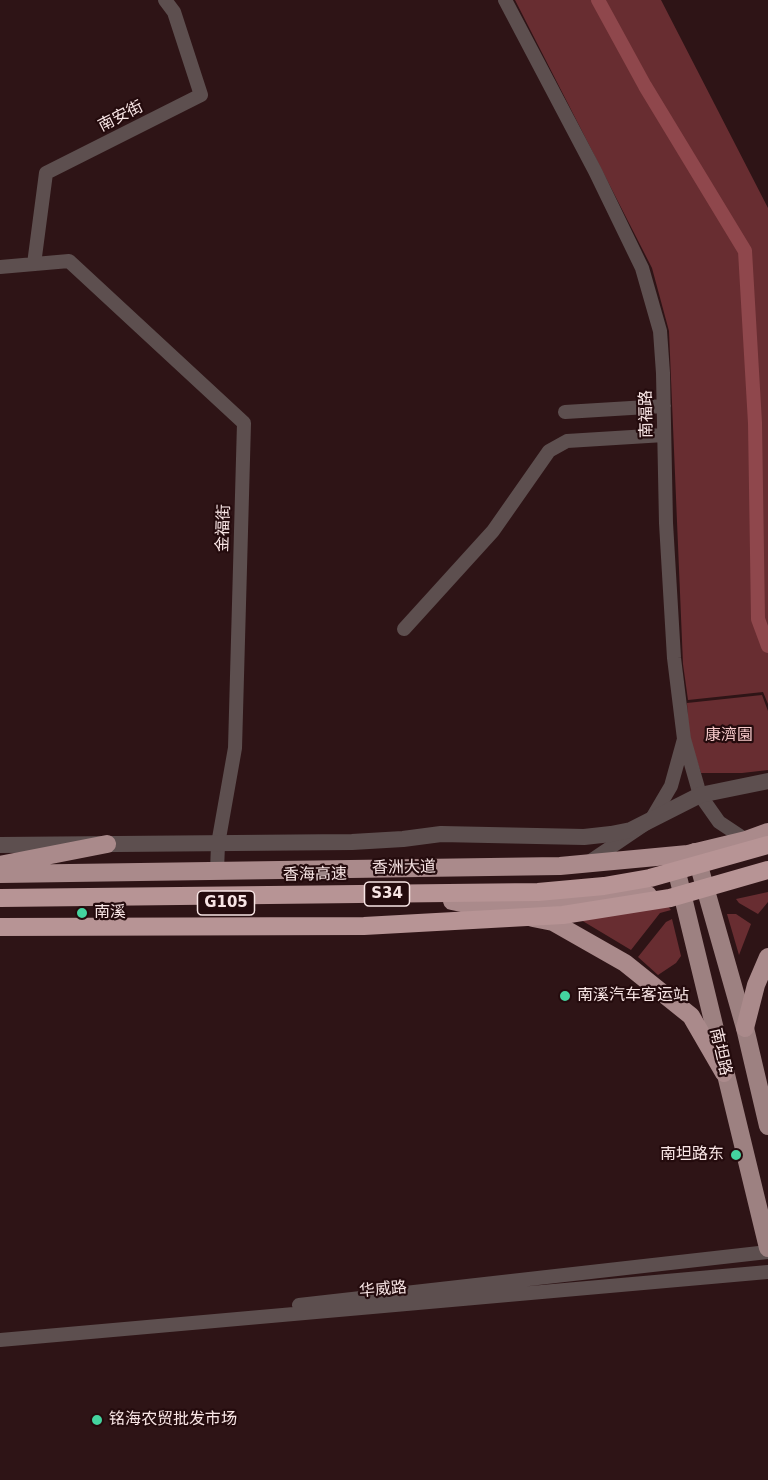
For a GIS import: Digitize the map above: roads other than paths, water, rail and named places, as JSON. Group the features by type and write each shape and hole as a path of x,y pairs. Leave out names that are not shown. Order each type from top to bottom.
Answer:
{"highway":[{"name":"香洲大道","path":"0,874 560,866 695,852 746,840 768,832"},
{"path":"0,865 107,844"},
{"name":"香海高速","path":"0,898 538,892 604,886 650,878 768,845"},
{"name":"S34","path":"0,927 364,926 562,915 670,898 768,870"},
{"name":"香洲大道","path":"0,905 538,901 707,890 742,885 768,878"},
{"path":"452,901 553,922 626,963 691,1016 724,1073"},
{"path":"745,1028 756,985 768,957"}],"main road":[{"path":"695,852 745,1028 768,1126"},
{"name":"南坦路","path":"673,855 768,1250"}],"street":[{"name":"南安街","path":"34,264 46,173 201,96 174,12 165,0"},
{"name":"南福路","path":"505,0 595,171 642,268 660,331 666,523 674,658 684,739 700,795 719,822 746,840"},
{"name":"金福街","path":"34,264 69,261 243,423 235,748 218,844 216,871"},
{"path":"0,267 34,264"},
{"path":"565,412 664,406"},
{"path":"404,629 493,531 549,451 567,441 664,435"},
{"path":"586,864 651,820 671,786 684,739"},
{"path":"0,845 218,844 403,839 441,834 584,837 631,830 700,795 768,781"},
{"path":"264,1308 768,1250"},
{"name":"华威路","path":"0,1340 768,1272"}],"waterway":[{"path":"598,0 645,86 745,251 755,423 758,619 768,646"}],"place":[{"name":"南溪","path":"82,913"},
{"name":"南溪汽车客运站","path":"565,996"},
{"name":"南坦路东","path":"736,1155"},
{"name":"铭海农贸批发市场","path":"97,1420"}],"park label":[{"name":"康濟園","path":"729,736"}]}
